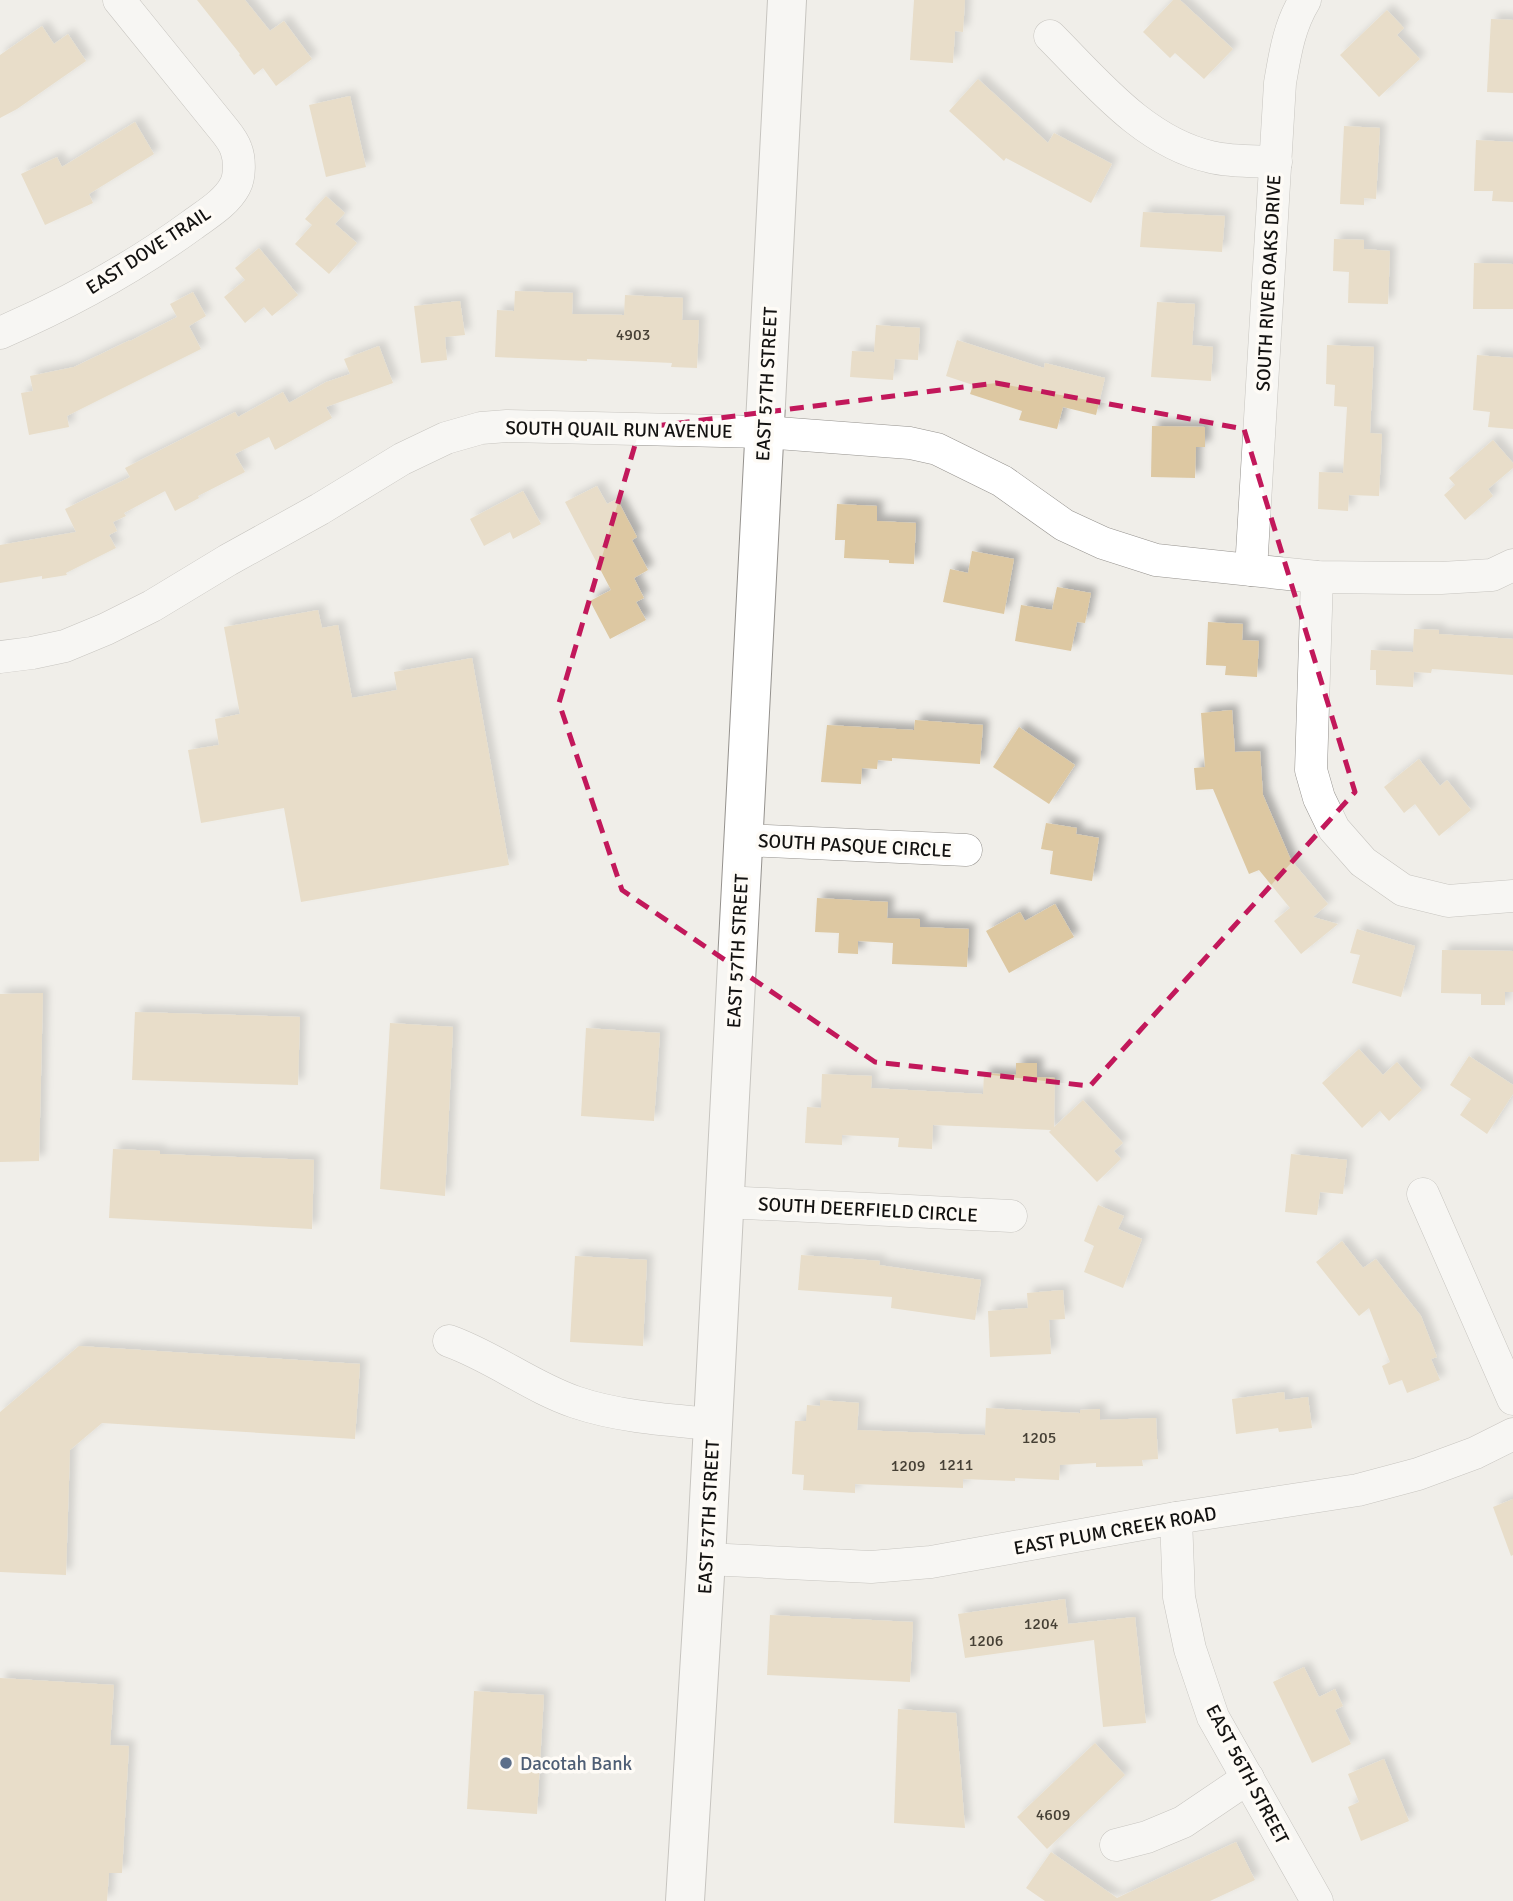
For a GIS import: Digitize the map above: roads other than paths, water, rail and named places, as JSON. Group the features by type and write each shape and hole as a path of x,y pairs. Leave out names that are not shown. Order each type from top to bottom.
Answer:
{"main road":[{"name":"EAST 57TH STREET","path":"685,1901 706,1559 787,0"}],"street":[{"name":"EAST DOVE TRAIL","path":"0,332 36,317 172,240 211,211 237,184 239,169 236,149 225,131 119,0"},
{"name":"SOUTH RIVER OAKS DRIVE","path":"1251,569 1280,83 1295,16 1305,0"},
{"path":"1050,36 1127,111 1176,145 1214,158 1276,162"},
{"name":"SOUTH QUAIL RUN AVENUE","path":"0,657 65,646 106,629 152,606 402,459 446,438 481,428 508,426 764,432 910,443 937,450 1002,481 1063,525 1103,543 1156,560 1317,577 1441,578 1492,575 1513,565"},
{"path":"1317,577 1311,770 1319,798 1334,829 1363,862 1403,890 1448,901 1513,896"},
{"name":"SOUTH PASQUE CIRCLE","path":"743,840 966,850"},
{"path":"1423,1194 1513,1399"},
{"name":"SOUTH DEERFIELD CIRCLE","path":"724,1202 1012,1216"},
{"path":"449,1341 493,1361 526,1381 576,1402 638,1416 713,1424"},
{"name":"EAST PLUM CREEK ROAD","path":"706,1559 871,1567 904,1565 1358,1490 1418,1474 1475,1453 1513,1434"},
{"name":"EAST 56TH STREET","path":"1176,1518 1179,1597 1190,1649 1213,1717 1317,1901"},
{"path":"1116,1845 1147,1838 1183,1822 1248,1778"}],"place":[{"name":"Dacotah Bank","path":"506,1763"}]}
